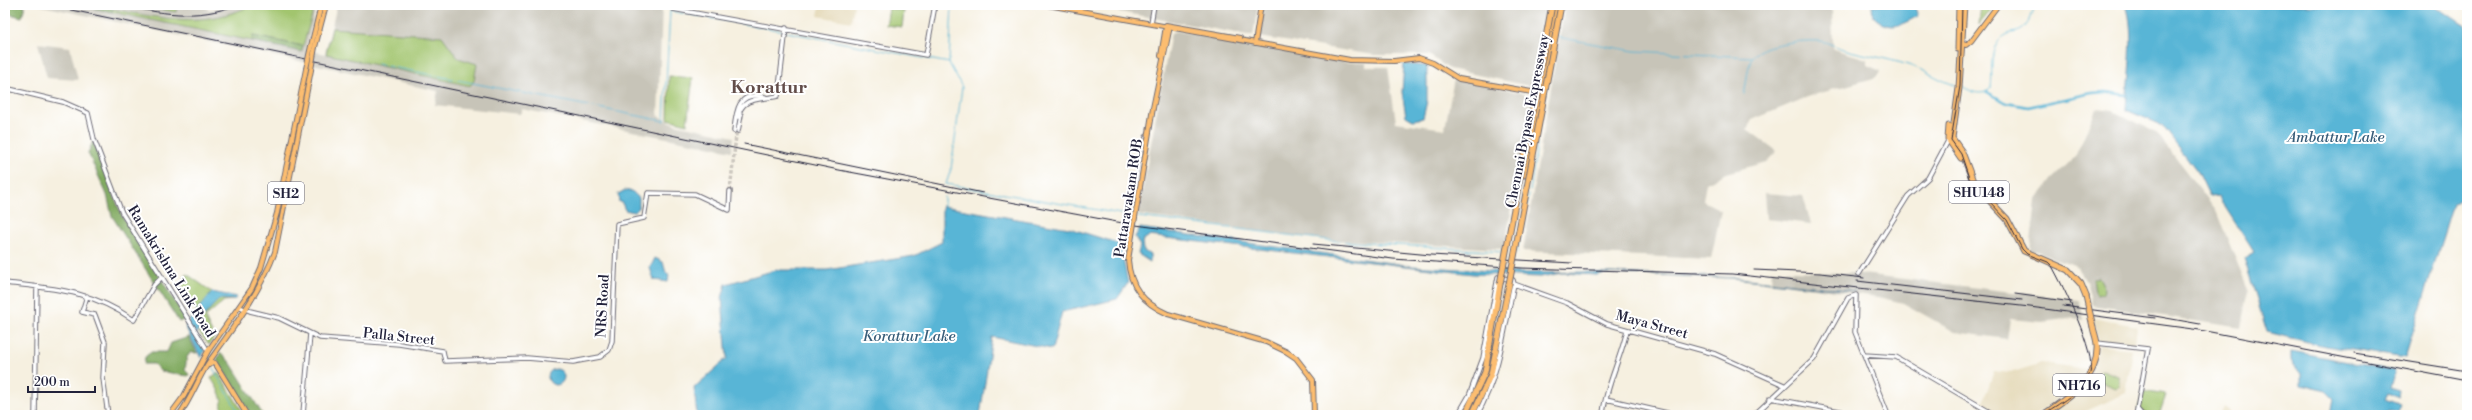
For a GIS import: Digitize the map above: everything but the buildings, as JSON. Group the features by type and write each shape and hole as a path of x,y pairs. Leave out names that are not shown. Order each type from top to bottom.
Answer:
{"highway":[{"name":"Chennai Bypass Expressway","path":"1505,283 1508,239 1552,5"},
{"name":"Chennai Bypass Expressway","path":"1505,283 1517,241 1559,5"},
{"path":"1959,5 1960,42"},
{"path":"1950,139 1958,85 1960,42 1964,5"},
{"path":"1472,415 1483,394 1496,353 1504,309 1502,301 1505,283 1539,106"},
{"name":"SHU148","path":"1950,139 1961,156 1968,181 2005,220 2023,254 2036,260 2058,265 2068,270 2077,278 2086,296 2096,341"},
{"path":"1465,415 1477,391 1490,352 1497,308 1505,283"},
{"name":"NH716","path":"2043,415 2077,387 2087,373 2096,341"},
{"name":"NH716","path":"2039,415 2067,396"}],"main road":[{"name":"SH2","path":"179,415 213,356 245,310 265,276 275,252 321,5"},
{"name":"SH2","path":"313,46 326,5"},
{"path":"1048,5 1356,61 1422,59 1456,77 1542,92"},
{"path":"1060,5 1168,27"},
{"path":"1255,42 1261,5"},
{"path":"1539,106 1559,5"},
{"path":"1960,42 1966,45 1972,41 1998,5"},
{"name":"Pattaravakam ROB","path":"1168,27 1128,260 1132,283 1141,297 1155,308 1168,314 1245,335 1287,352 1306,370 1314,383 1314,415"},
{"name":"SH2","path":"170,415 184,396 208,351 240,307 258,276 268,250 309,69"},
{"path":"1539,106 1543,110 1518,240 1508,238 1532,108 1539,106"},
{"path":"213,356 250,415"},
{"path":"207,368 212,362 215,363 247,415"}],"street":[{"path":"674,5 673,9 926,55 935,5"},
{"path":"1151,23 1154,5"},
{"path":"738,117 743,104 778,96 786,30"},
{"name":"Ramakrishna Link Road","path":"5,88 63,102 88,113 94,138 122,213 208,351"},
{"path":"734,130 737,105 741,101 753,97 768,98"},
{"path":"1155,97 1137,204 1134,201 1155,97"},
{"path":"738,131 741,111 744,106 768,98"},
{"path":"1859,274 1908,196 1928,178 1950,139"},
{"name":"NRS Road","path":"573,362 600,357 609,350 612,341 616,224 644,218 648,193 695,194 729,210 730,191"},
{"path":"5,283 48,287 87,296 103,301 134,320 154,286 162,277"},
{"path":"1458,415 1469,396 1483,358 1505,283"},
{"path":"1476,415 1486,399 1499,361 1505,283"},
{"name":"Maya Street","path":"1505,283 1567,303 1607,324 1715,354 1784,385"},
{"path":"35,415 37,286"},
{"path":"1754,415 1770,398 1814,359 1848,298 1856,295 1855,332 1888,415"},
{"path":"87,296 82,312 95,315 105,342 103,378 108,415"},
{"name":"Palla Street","path":"240,307 245,310 279,318 310,334 332,340 399,344 444,352 445,361 527,358 573,362"},
{"path":"1604,415 1606,399 1622,353 1627,330"},
{"path":"308,415 303,414 310,334"},
{"path":"2096,341 2148,349 2136,415"},
{"path":"1864,355 1896,357 1995,415"},
{"path":"1770,398 1860,415"},
{"path":"1606,399 1676,415"},
{"path":"2138,410 2142,414"}],"shaded area":[{"path":"38,5 206,5 208,10 227,5 317,5 306,49 325,54 337,5 662,5 658,116 675,124 734,137 732,151 522,109 520,114 435,105 438,91"},
{"path":"820,5 854,5 851,22 818,16"},
{"path":"1081,5 1258,5 1253,36"},
{"path":"1264,5 1550,5 1535,87 1449,69 1429,55 1374,55 1259,37"},
{"path":"1565,5 1840,5 1832,6 1833,49 1867,59 1867,65 1881,71 1877,77 1810,96 1752,120 1747,129 1777,151 1766,162 1727,173 1706,183 1703,201 1721,210 1711,259 1523,251"},
{"path":"1176,31 1343,62 1366,63 1366,67 1388,67 1396,122 1445,129 1454,78 1534,96 1504,249 1319,239 1138,215 1171,33"},
{"path":"38,43 70,47 78,80 47,78"},
{"path":"2096,109 2113,111 2156,132 2216,211 2248,289 2241,328 2092,305 2086,281 2075,265 2030,250 2036,201 2051,180 2075,157"},
{"path":"1764,193 1803,196 1811,224 1766,219"},
{"path":"1772,270 1863,274 2079,300 2084,320 2073,318 2042,322 2010,319 2007,339 1955,332 1903,303 1878,297 1771,282"},
{"path":"2092,318 2137,326 2135,345 2098,340"},
{"path":"2099,345 2132,349 2126,393 2078,415 2044,415 2086,383"},
{"path":"2042,363 2088,369 2077,384 2036,415 1998,415 1982,405 1994,371 2010,373"},
{"path":"2223,406 2228,409 2230,415 2219,415"},
{"path":"1822,409 1854,415 1820,415"}],"green space":[{"path":"5,5 25,5 22,17 5,13"},
{"path":"76,5 102,5 113,9 112,12"},
{"path":"131,5 177,5 176,12"},
{"path":"252,5 315,5 303,46 253,36 252,41 112,12 113,9 166,18 200,19 217,17"},
{"path":"1981,5 1995,5 1979,25"},
{"path":"889,8 904,11 902,27 886,25"},
{"path":"332,28 442,36 458,58 477,64 474,81 470,86 326,54"},
{"path":"253,36 303,46 302,52 252,41"},
{"path":"669,76 693,78 687,124 668,119"},
{"path":"93,141 122,216 186,319 179,322 112,216 107,195 88,153"},
{"path":"187,274 212,292 197,311 181,284"},
{"path":"2099,277 2105,289 2104,293 2097,295 2094,292 2092,279"},
{"path":"219,299 234,300 224,301 206,316 206,320 214,337 209,345 199,332 202,318"},
{"path":"189,337 197,353 191,352 187,357 185,370 189,374 188,376 160,371 154,364 144,364 145,357 151,352 167,352 171,343"},
{"path":"220,353 230,362 263,415 251,415 217,360"},
{"path":"2102,370 2119,376 2120,385 2116,388 2099,381 2096,376"},
{"path":"218,372 245,415 220,415 222,404 220,395 211,378"},
{"path":"2142,391 2166,395 2159,415 2150,415 2139,409"}],"water":[{"path":"1872,5 1914,5 1918,16 1900,25 1890,26 1879,21 1873,16"},
{"name":"Ambattur Lake","path":"2126,5 2434,5 2467,27 2467,195 2453,204 2405,358 2325,346 2267,332 2244,258 2254,252 2218,196 2210,197 2198,172 2162,125 2126,110 2131,42 2129,16"},
{"path":"1404,64 1427,66 1427,101 1423,118 1413,120 1406,116 1402,92"},
{"path":"625,190 633,192 639,198 639,208 634,212 625,210 622,203 619,202 618,194"},
{"name":"Korattur Lake","path":"942,206 1069,228 1120,244 1128,283 1117,299 1062,312 1052,349 992,337 980,415 697,415 694,388 727,358 722,298 726,284 776,270 827,270 914,256 942,242"},
{"path":"1140,228 1413,266 1521,273 1584,272 1739,278 1855,291 1733,278 1606,273 1597,275 1562,273 1540,277 1473,274 1149,236 1142,241 1143,250 1150,255 1150,262 1138,254 1140,246 1135,237"},
{"path":"655,258 663,262 666,273 669,275 668,282 654,280 650,268"},
{"path":"212,292 237,297 234,300 219,299 202,318 196,335 205,351 201,358 185,326"},
{"path":"2291,351 2395,371 2390,388 2400,391 2399,398 2388,393 2385,399 2401,405 2398,412 2389,410 2386,415 2331,415 2334,399 2326,391 2301,385 2301,374 2291,361"},
{"path":"556,369 562,371 564,377 562,383 556,385 550,383 548,377 550,371"}],"waterway":[{"path":"952,5 949,63 962,87 951,169 946,184 1133,216"},
{"path":"1962,86 1976,93 1988,91 1991,88 1992,58 1995,47 2003,37 2022,30 2031,18 2035,5"},
{"path":"377,64 664,121 670,11 784,31"},
{"path":"787,32 949,63"},
{"path":"1557,37 1634,51 1752,57"},
{"path":"1744,94 1749,64 1753,56 1765,48 1774,45 1804,41 1820,41 1829,43 1843,49 1900,63 1919,69 1945,82 1955,85"},
{"path":"1987,92 2007,103 2028,107 2092,93 2106,92 2126,95"},
{"path":"1530,191 1537,145"},
{"path":"1517,252 1529,195"},
{"path":"944,197 944,206"},
{"path":"1139,217 1337,241 1504,252"},
{"path":"213,368 240,415"}],"tunnel":[{"path":"730,191 738,117"}],"railway":[{"path":"47,5 839,170 1128,224 1393,259 1521,268 1732,274 2030,307 2200,330 2467,381"},
{"path":"120,5 149,11 178,14 207,13 236,5"},
{"path":"1962,5 1960,86 1951,140 1961,154 1970,181 2007,220 2022,249 2027,254 2048,262 2052,266 2084,336 2091,364 2090,373 2076,392 2042,415"},
{"path":"744,144 983,193"},
{"path":"1313,244 1431,255 1572,263"},
{"path":"1754,270 1820,273 1864,278"},
{"path":"1857,281 2022,300"},
{"path":"2015,294 2072,302"},
{"path":"2063,306 2155,318"},
{"path":"2149,315 2200,324"},
{"path":"2354,353 2467,371"}],"district":[{"name":"Korattur","path":"769,87"}]}
